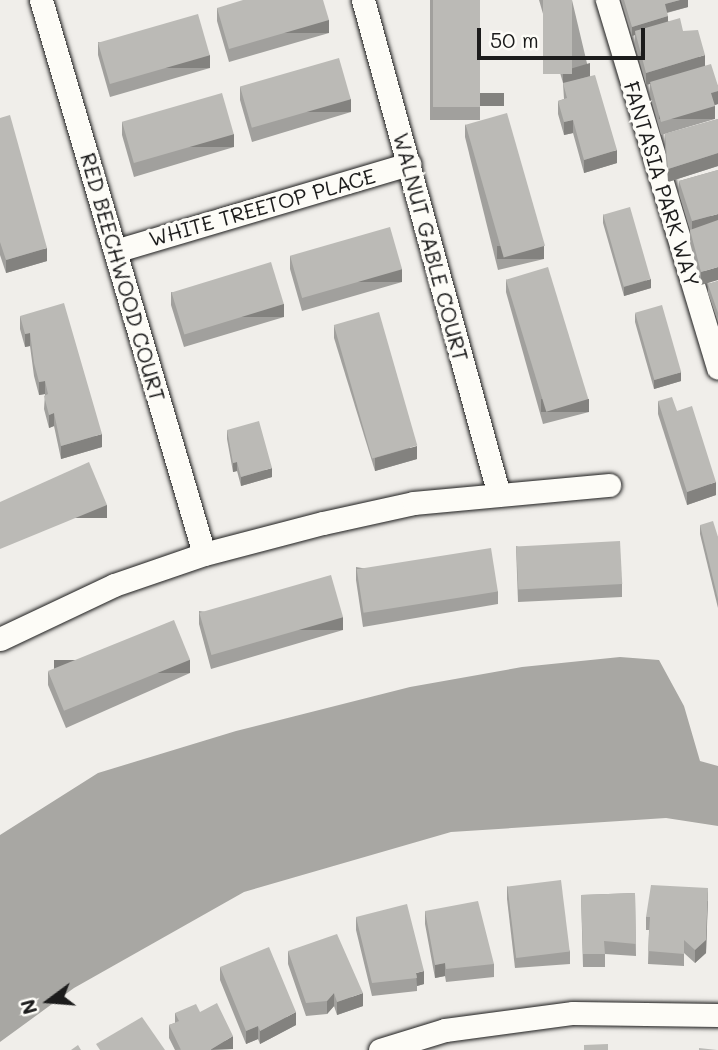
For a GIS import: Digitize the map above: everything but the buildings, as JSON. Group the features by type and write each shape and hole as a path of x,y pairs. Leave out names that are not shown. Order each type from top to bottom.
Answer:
{"street":[{"name":"WALNUT GABLE COURT","path":"363,0 499,495"},
{"name":"FANTASIA PARK WAY","path":"607,0 718,369"},
{"name":"RED BEECHWOOD COURT","path":"45,1 204,554"},
{"name":"WHITE TREETOP PLACE","path":"115,251 409,164"},
{"path":"0,639 114,585 204,554 414,503 609,485"},
{"path":"380,1050 445,1030 573,1013 718,1015"}],"shaded area":[{"path":"620,657 659,660 684,706 700,761 718,766 718,826 666,818 451,832 244,892 74,988 0,1042 0,835 98,773 236,731 410,687 522,667"}]}
